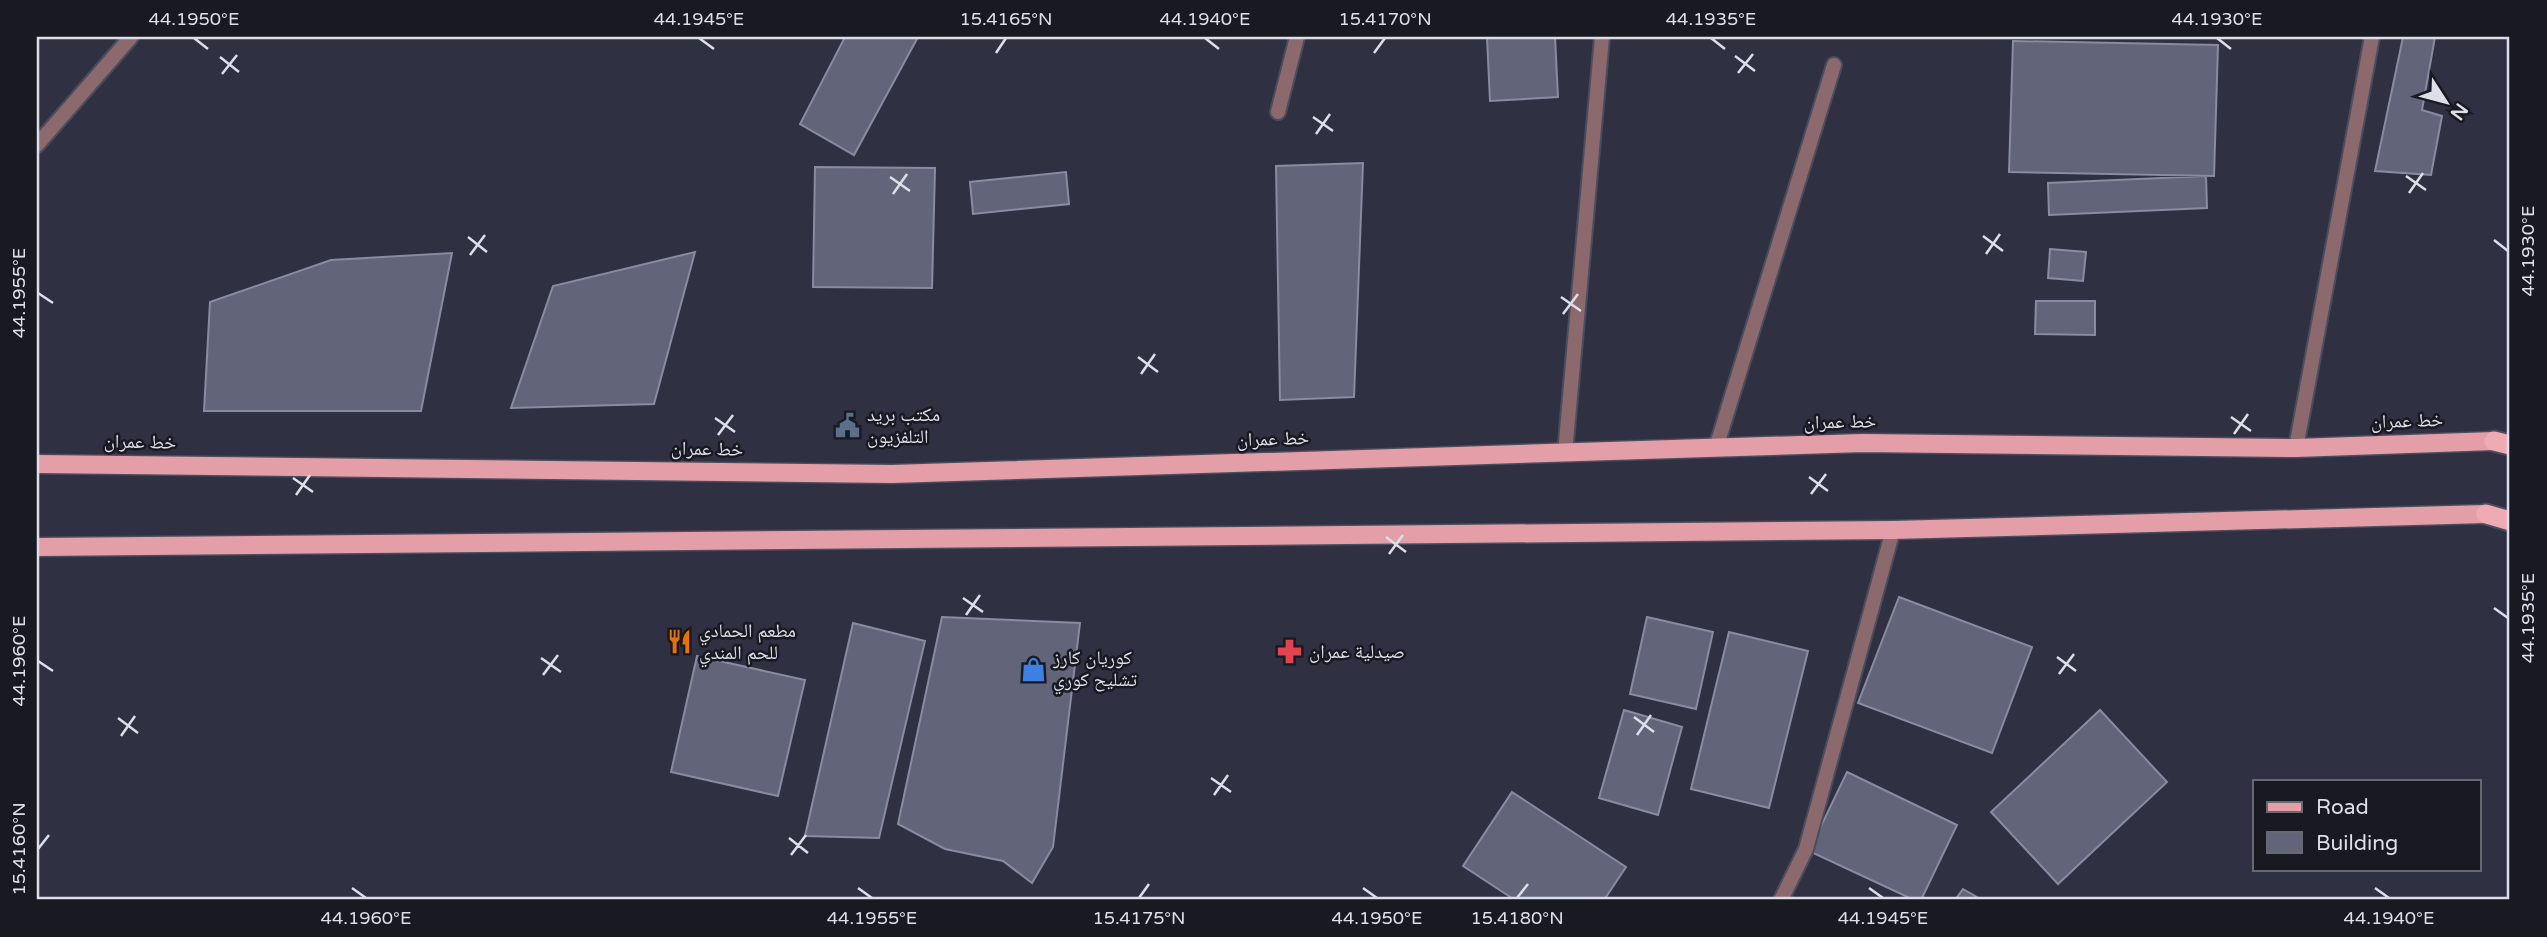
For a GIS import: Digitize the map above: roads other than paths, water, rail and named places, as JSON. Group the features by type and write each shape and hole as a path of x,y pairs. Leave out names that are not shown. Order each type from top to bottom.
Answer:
{"highway":[{"path":"2486,514 2510,513"},
{"path":"2486,514 2510,521"}],"main road":[{"name":"خط عمران","path":"37,464 892,474 1862,443 2296,448 2505,441"},
{"path":"37,547 1893,530 2486,514"}],"street":[{"path":"37,145 131,37"},
{"path":"1278,112 1297,37"},
{"path":"1565,453 1602,37"},
{"path":"2296,448 2372,37"},
{"path":"1716,448 1834,65"},
{"path":"1781,900 1806,849 1893,530"}],"place":[{"name":"مكتب بريد التلفزيون","path":"847,426"},
{"name":"مطعم الحمادي للحم المندي","path":"679,642"},
{"name":"صيدلية عمران","path":"1289,652"},
{"name":"كوريان كارز تشليح كوري","path":"1033,669"}]}
